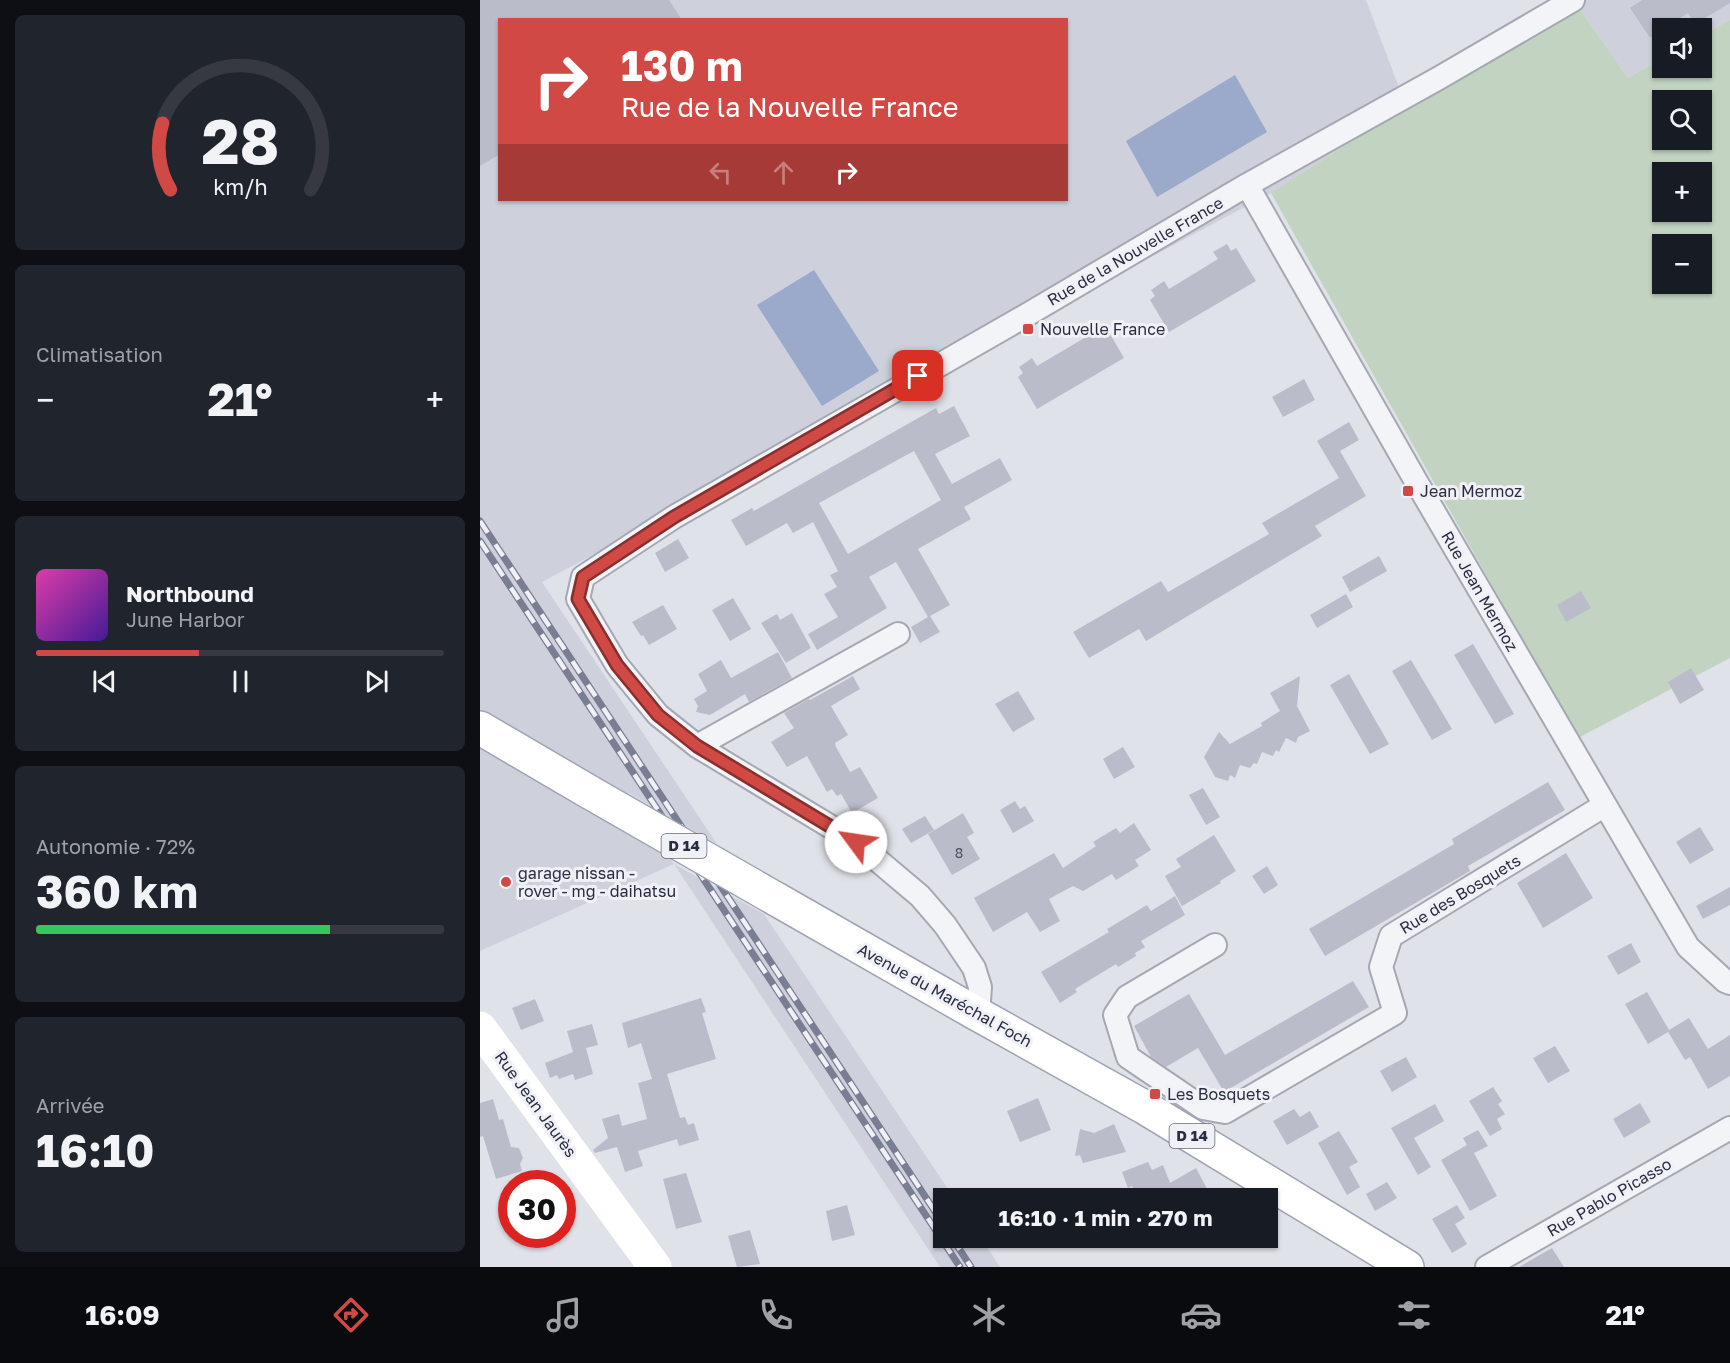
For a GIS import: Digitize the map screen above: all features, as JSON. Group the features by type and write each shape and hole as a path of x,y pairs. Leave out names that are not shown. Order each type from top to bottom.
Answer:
{"main road":[{"name":"Avenue du Maréchal Foch","path":"480,728 972,1011 1144,1107 1407,1267"},
{"name":"Rue Jean Jaurès","path":"480,1028 655,1267"}],"street":[{"name":"Rue de la Nouvelle France","path":"972,1011 979,1001 980,987 974,968 945,925 920,896 856,842 697,746 658,715 617,665 578,599 583,577 674,517 1247,185 1439,78 1572,0"},
{"name":"Rue Jean Mermoz","path":"1247,185 1417,483 1688,947 1730,983"},
{"path":"697,746 898,634"},
{"name":"Rue des Bosquets","path":"1215,945 1127,998 1115,1016 1128,1057 1203,1108 1225,1112 1395,1013 1381,967 1391,936 1605,805"},
{"name":"Rue Pablo Picasso","path":"1487,1267 1730,1128"}],"shaded area":[{"path":"480,0 1366,0 1406,106 1271,193 542,582 717,844 627,792 674,864 480,951"},
{"path":"1586,0 1730,0 1730,20 1712,30 1712,18 1652,18 1652,64 1628,78 1577,5"},
{"path":"674,864 764,914 947,1188 933,1188 933,1248 988,1248 1000,1267 940,1267"}],"green space":[{"path":"1577,5 1628,78 1652,64 1652,78 1712,78 1712,30 1730,20 1730,658 1578,738 1271,193 1406,106"}],"water":[{"path":"1235,75 1267,132 1157,197 1126,141"},
{"path":"814,270 879,371 822,406 757,305"}],"building":[{"path":"480,0 669,0 681,18 498,18 498,155 480,166"},
{"path":"1642,0 1730,0 1730,3 1705,18 1691,18 1688,13 1680,18 1652,18 1652,37 1650,38 1630,8"},
{"path":"1227,244 1231,251 1236,248 1256,281 1169,332 1150,300 1155,296 1151,290 1164,281 1169,289 1218,259 1213,252"},
{"path":"1095,321 1099,329 1105,325 1124,358 1037,409 1018,377 1023,373 1019,367 1032,358 1037,366 1086,337 1082,330"},
{"path":"1304,379 1315,400 1283,417 1272,397"},
{"path":"954,406 970,436 935,454 952,484 1000,458 1012,480 964,507 971,519 918,549 950,605 930,616 940,632 920,643 911,627 928,617 896,562 869,577 887,608 817,650 808,634 838,617 824,594 837,587 830,575 838,571 813,522 793,533 787,523 746,546 731,520 752,508 754,511 936,408 939,414","holes":["914,451 941,500 848,554 819,503"]},
{"path":"1349,422 1359,440 1340,451 1366,496 1315,526 1322,536 1146,641 1139,629 1089,658 1073,632 1161,581 1168,592 1269,534 1262,523 1339,478 1317,441"},
{"path":"678,539 689,558 665,572 655,553"},
{"path":"1379,556 1387,571 1350,592 1342,577"},
{"path":"1581,591 1591,608 1566,622 1557,605"},
{"path":"1346,594 1353,607 1317,628 1310,615"},
{"path":"733,598 751,629 730,641 712,610"},
{"path":"663,605 677,629 649,645 632,622"},
{"path":"792,613 811,648 786,663 761,623 777,614 780,620"},
{"path":"1473,644 1514,714 1495,724 1454,655"},
{"path":"778,652 792,678 749,702 745,694 710,715 696,712 698,706 694,699 707,691 698,674 721,660 731,678"},
{"path":"1411,660 1452,729 1432,740 1392,671"},
{"path":"1691,668 1704,690 1680,704 1668,682"},
{"path":"1349,674 1389,744 1370,754 1330,685"},
{"path":"853,676 860,689 831,706 848,735 835,743 850,772 860,767 878,798 852,813 841,794 837,796 832,789 827,792 807,756 787,767 771,742 794,728 784,713"},
{"path":"1300,676 1297,706 1310,731 1298,737 1296,743 1286,738 1279,752 1276,750 1273,756 1262,752 1257,764 1254,763 1250,768 1240,765 1235,778 1230,775 1228,781 1215,777 1204,757 1219,732 1230,744 1262,726 1261,723 1280,711 1270,693"},
{"path":"1018,691 1035,719 1013,732 995,704"},
{"path":"1123,747 1135,767 1114,779 1103,759"},
{"path":"1548,782 1565,810 1468,866 1470,871 1325,956 1309,929 1454,844 1452,839"},
{"path":"1203,788 1220,817 1206,825 1189,795"},
{"path":"1015,801 1020,809 1025,806 1034,821 1013,833 1000,810"},
{"path":"963,813 974,833 967,837 980,859 952,875 928,834"},
{"path":"925,816 934,830 911,843 902,829"},
{"path":"1134,823 1151,850 1135,860 1139,866 1116,880 1112,874 1083,891 1073,886 1049,899 1060,921 1040,932 1027,912 993,932 974,898 1054,853 1063,868 1096,846 1093,842 1116,828 1120,833"},
{"path":"1700,827 1714,850 1690,864 1676,842"},
{"path":"1214,835 1236,871 1220,881 1221,883 1182,906 1165,876 1181,867 1176,859"},
{"path":"1566,853 1593,898 1543,928 1517,883"},
{"path":"1267,866 1278,885 1264,894 1252,876"},
{"path":"1730,887 1730,905 1703,919 1696,906"},
{"path":"1175,896 1185,915 1141,941 1145,947 1135,953 1136,956 1118,967 1116,964 1075,989 1077,992 1060,1003 1041,972 1109,932 1107,929 1147,905 1151,911"},
{"path":"1631,943 1641,962 1618,975 1607,956"},
{"path":"1353,981 1369,1007 1224,1092 1198,1048 1166,1067 1151,1057 1134,1026 1189,994 1225,1055"},
{"path":"1647,992 1669,1030 1689,1018 1708,1049 1730,1035 1730,1076 1708,1089 1690,1057 1685,1060 1668,1032 1648,1044 1625,1004"},
{"path":"701,998 706,1012 702,1013 716,1059 667,1074 680,1118 685,1117 688,1125 694,1123 699,1140 679,1146 677,1139 638,1151 643,1166 625,1172 617,1147 595,1153 593,1150 608,1138 602,1119 619,1114 622,1126 647,1119 638,1083 652,1079 641,1043 628,1048 622,1023"},
{"path":"535,999 544,1021 521,1030 512,1008"},
{"path":"592,1024 598,1045 586,1048 593,1074 575,1080 573,1074 559,1079 557,1075 550,1078 545,1063 573,1052 567,1031"},
{"path":"1555,1046 1570,1071 1548,1083 1533,1058"},
{"path":"1406,1057 1417,1077 1392,1092 1380,1071"},
{"path":"1493,1087 1502,1101 1498,1104 1505,1114 1497,1119 1502,1129 1490,1136 1469,1101"},
{"path":"1038,1098 1051,1130 1020,1142 1007,1111"},
{"path":"493,1099 499,1120 503,1119 511,1147 519,1148 523,1158 520,1164 522,1170 498,1170 498,1178 496,1179 483,1136 480,1137 480,1103"},
{"path":"1640,1103 1651,1122 1624,1138 1613,1119"},
{"path":"1435,1104 1444,1121 1414,1138 1431,1167 1418,1175 1391,1128"},
{"path":"1294,1109 1300,1117 1310,1111 1319,1127 1287,1145 1273,1121"},
{"path":"1114,1124 1126,1152 1083,1163 1080,1155 1075,1156 1080,1129 1094,1133"},
{"path":"1478,1130 1488,1146 1474,1153 1497,1196 1470,1211 1441,1160 1467,1145 1463,1138"},
{"path":"1339,1131 1358,1162 1349,1167 1360,1187 1347,1195 1318,1143"},
{"path":"1148,1162 1152,1170 1163,1165 1170,1183 1196,1168 1207,1188 1133,1188 1132,1186 1128,1188 1122,1172"},
{"path":"686,1173 702,1222 676,1229 663,1179"},
{"path":"1387,1182 1397,1198 1375,1211 1366,1194"},
{"path":"847,1205 855,1235 832,1241 826,1211"},
{"path":"1457,1205 1465,1218 1455,1224 1467,1244 1452,1253 1432,1219"},
{"path":"750,1230 760,1264 737,1267 728,1236"},
{"path":"1552,1248 1564,1267 1519,1267"}],"railway":[{"path":"480,521 933,1208"},
{"path":"480,541 960,1267"},
{"path":"959,1248 971,1267"}],"place":[{"name":"Nouvelle France","path":"1028,329"},
{"name":"Jean Mermoz","path":"1408,491"},
{"name":"garage nissan - rover - mg - daihatsu","path":"506,882"},
{"name":"Les Bosquets","path":"1155,1094"}],"route":[{"path":"856,842 697,746 658,715 617,665 578,599 583,577 674,517 918,376"}]}
